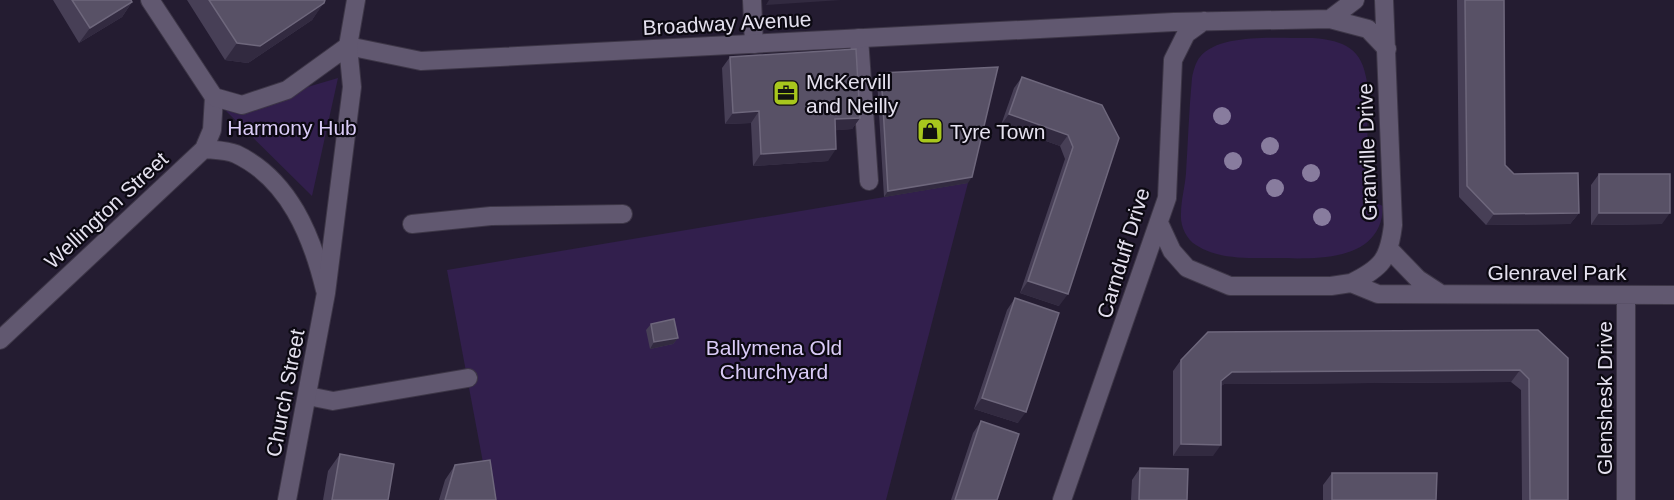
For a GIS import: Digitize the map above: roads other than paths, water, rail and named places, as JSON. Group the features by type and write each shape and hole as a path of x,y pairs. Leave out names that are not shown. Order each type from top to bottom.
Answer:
{"street":[{"path":"150,0 214,97 212,130 204,149"},
{"name":"Church Street","path":"288,500 335,232 352,87 348,46 356,0"},
{"path":"752,0 754,44"},
{"path":"1329,19 1356,0"},
{"name":"Granville Drive","path":"1351,283 1375,271 1390,250 1393,225 1384,0"},
{"name":"Broadway Avenue","path":"348,46 421,61 1204,21 1329,19 1368,29 1387,49"},
{"name":"Carnduff Drive","path":"1062,500 1160,225 1167,198 1173,60 1186,34 1204,21"},
{"path":"859,38 868,181"},
{"path":"214,97 242,105 287,90 348,46"},
{"name":"Church Street","path":"204,149 234,153 273,178 299,217 316,252 326,293"},
{"name":"Wellington Street","path":"0,339 204,149"},
{"path":"412,224 491,216 623,214"},
{"name":"Glenravel Park","path":"1160,225 1172,251 1186,268 1230,286 1331,286 1351,283 1378,294 1674,295"},
{"path":"1390,250 1418,279 1441,294"},
{"name":"Glenshesk Drive","path":"1626,296 1626,500"},
{"path":"308,396 333,401 468,378"}],"place":[{"name":"McKervill and Neilly","path":"786,93"},
{"name":"Tyre Town","path":"930,131"}],"park label":[{"name":"Harmony Hub","path":"292,127"},
{"name":"Ballymena Old Churchyard","path":"774,359"}]}
